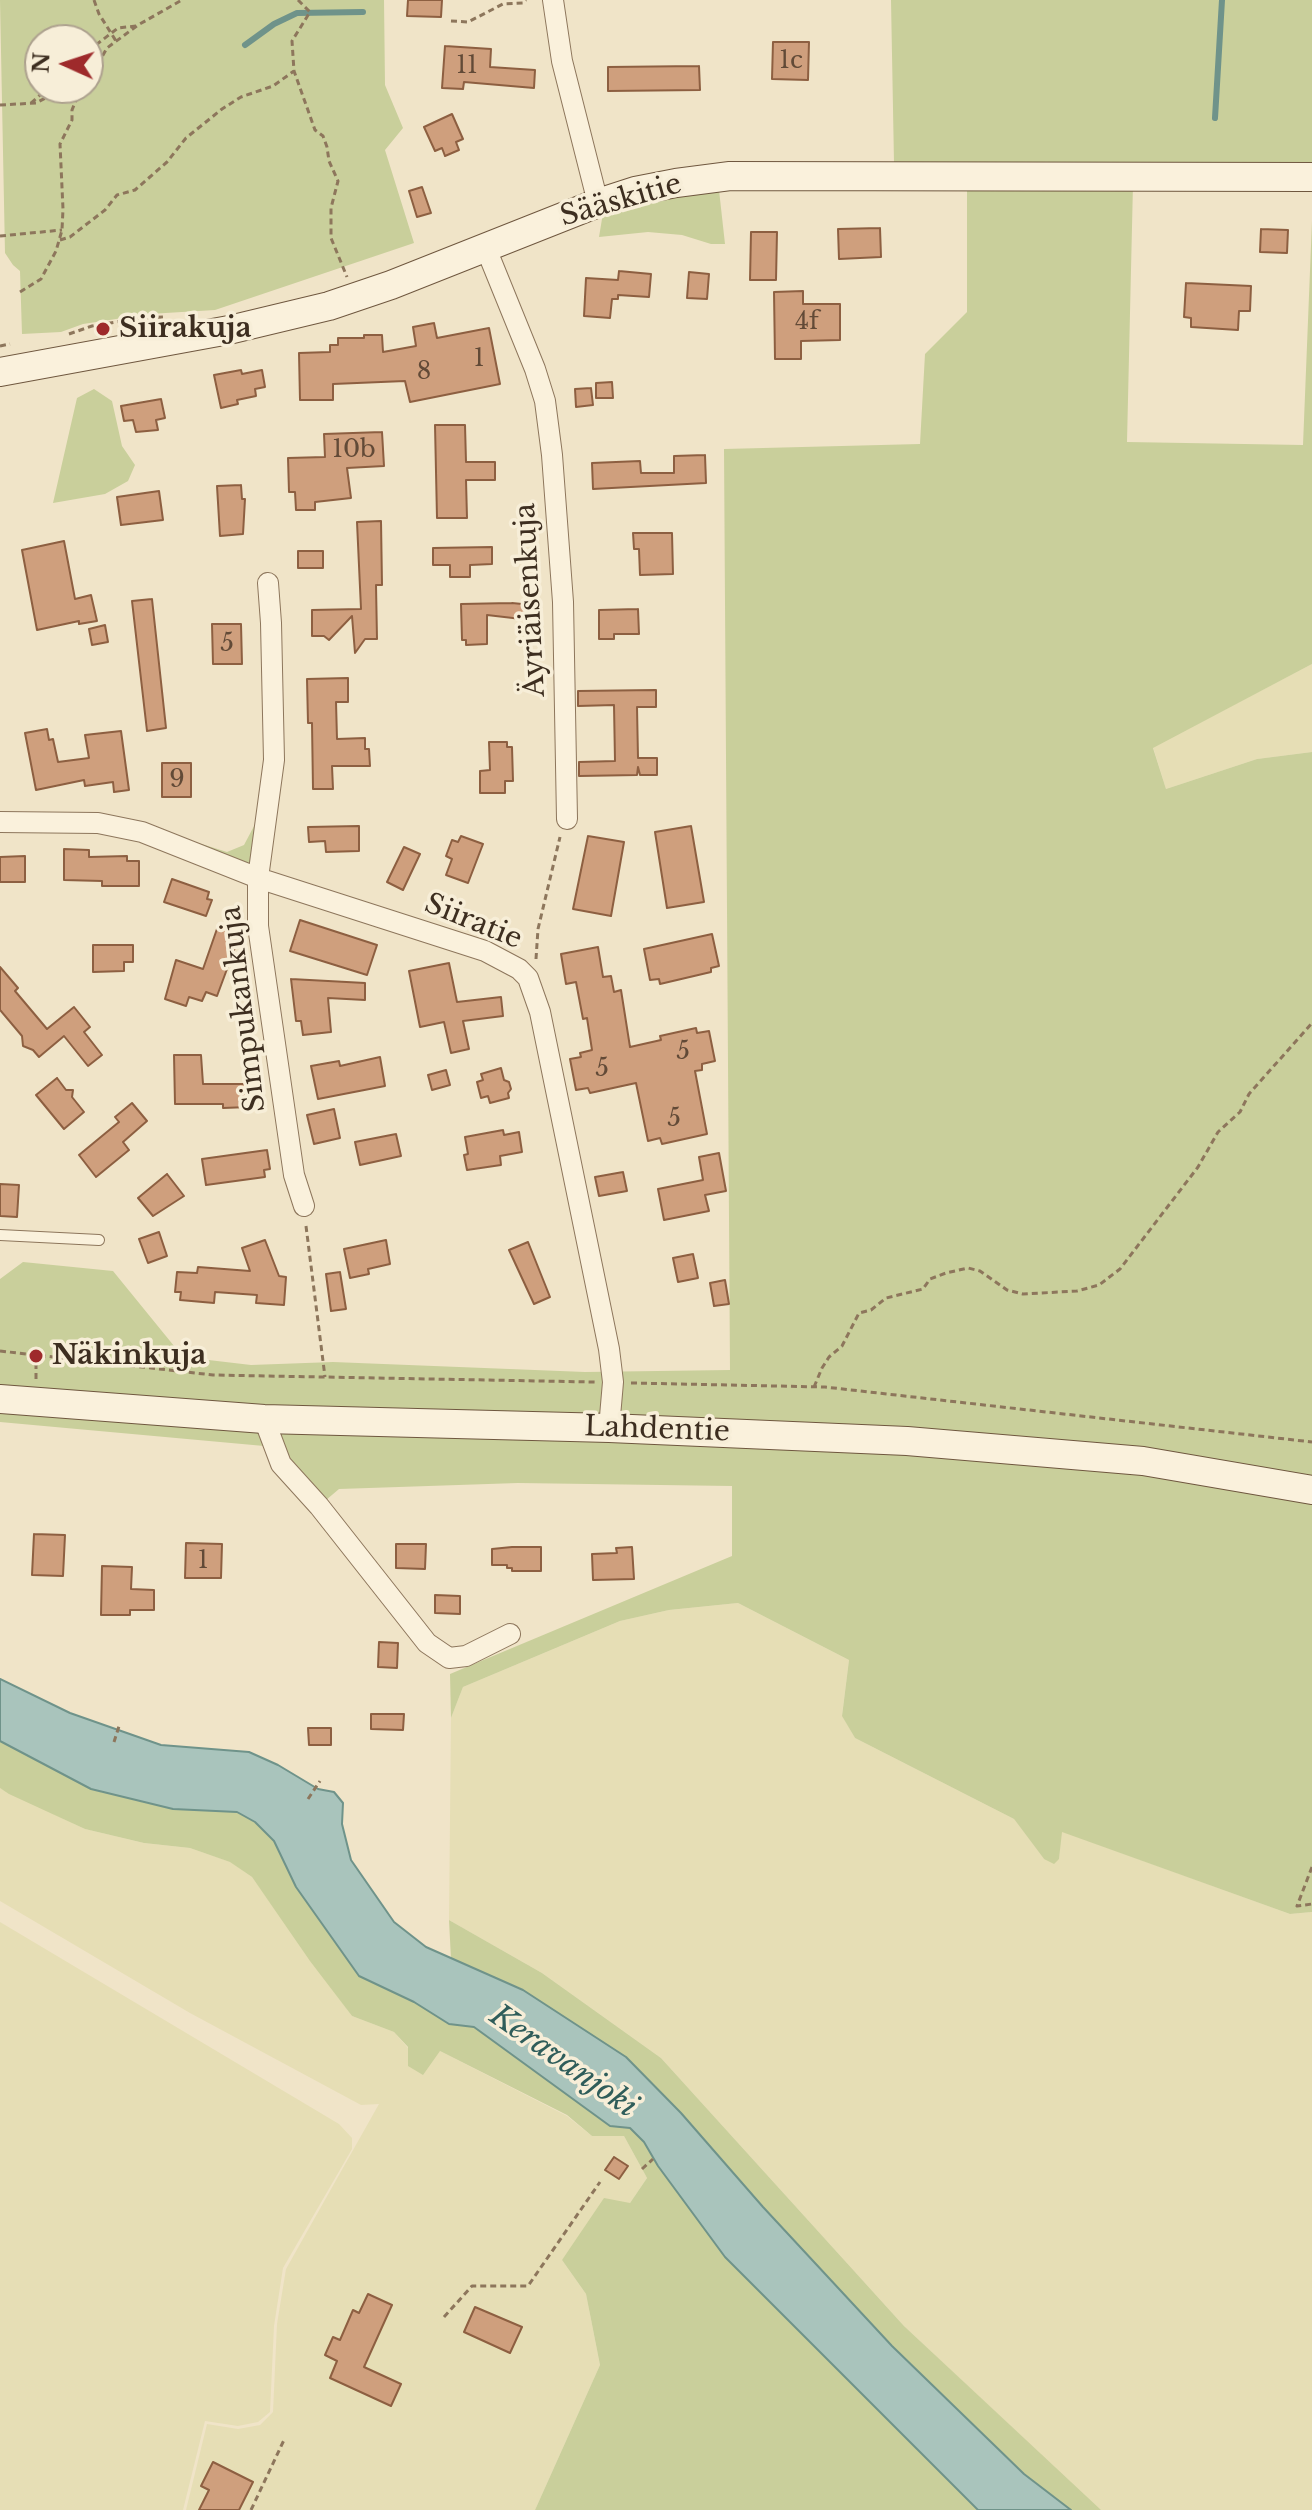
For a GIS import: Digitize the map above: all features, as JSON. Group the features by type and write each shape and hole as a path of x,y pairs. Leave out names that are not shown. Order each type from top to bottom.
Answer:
{"street":[{"path":"553,0 562,61 598,203"},
{"name":"Sääskitie","path":"0,372 291,316 391,285 485,246 635,191 730,176 1312,177"},
{"name":"Äyriäisenkuja","path":"485,246 545,401 563,602 567,819"},
{"name":"Simpukankuja","path":"268,583 274,760 258,878 258,926 294,1175 304,1206"},
{"name":"Siiratie","path":"0,822 110,824 142,832 258,878 485,951 519,969 528,978 540,1012 591,1274 609,1349 613,1382 609,1428"},
{"name":"Lahdentie","path":"0,1399 264,1419 609,1428 1026,1449 1185,1467 1312,1490"},
{"path":"264,1419 281,1464 319,1506 427,1643 449,1658 466,1656 510,1634"}],"lane":[{"path":"0,1235 99,1240"}],"path":[{"path":"94,0 116,41"},
{"path":"104,53 138,25 182,0"},
{"path":"298,0 310,12 292,41 294,71 315,130 323,136 338,181 331,208 331,238 349,280"},
{"path":"451,21 468,22 503,4 523,3 526,0"},
{"path":"104,38 111,32 138,25"},
{"path":"60,240 70,237 105,210 117,195 135,190 167,162 186,138 222,109 241,97 273,86 294,71"},
{"path":"0,105 24,103"},
{"path":"20,292 41,279 60,240 60,144 72,120 74,104"},
{"path":"0,236 62,230"},
{"path":"61,337 92,326 140,318 170,317"},
{"path":"0,346 9,344"},
{"path":"536,960 538,929 567,819"},
{"path":"814,1387 822,1368 842,1346 859,1313 871,1310 886,1298 923,1289 930,1279 946,1273 968,1268 980,1271 1007,1290 1023,1294 1077,1291 1099,1285 1120,1269 1198,1167 1218,1132 1240,1112 1249,1094 1312,1023"},
{"path":"304,1206 325,1378"},
{"path":"0,1351 213,1375 596,1382"},
{"path":"623,1383 814,1387 1312,1442"},
{"path":"114,1742 120,1723"},
{"path":"308,1799 320,1781"},
{"path":"1312,1867 1297,1906 1312,1904"},
{"path":"642,2169 653,2159"},
{"path":"444,2317 472,2286 528,2286 600,2182"},
{"path":"251,2510 284,2440"}],"shaded area":[{"path":"1312,664 1312,752 1257,759 1166,789 1153,747"},
{"path":"738,1603 849,1660 842,1715 855,1738 1014,1819 1044,1859 1059,1859 1061,1831 1290,1914 1312,1912 1312,2510 1099,2510 904,2326 661,2058 542,1973 449,1920 451,1718 463,1687 620,1621 669,1610"},
{"path":"0,1788 85,1829 144,1843 190,1848 231,1862 252,1877 352,2016 394,2032 408,2048 408,2066 440,2051 567,2116 592,2136 624,2136 647,2178 630,2203 562,2260 586,2294 600,2365 535,2510 186,2510 207,2424 238,2429 260,2425 273,2412 277,2324 286,2269 379,2104 361,2105 190,2013 0,1901"},
{"path":"0,1922 339,2124 352,2138 352,2149 283,2268 274,2326 270,2412 258,2422 238,2426 205,2421 183,2510 0,2510"}],"green space":[{"path":"0,0 384,0 385,85 403,128 385,150 414,243 215,310 149,314 83,324 61,332 22,334 20,271 5,253"},
{"path":"891,0 1312,0 1312,162 894,163"},
{"path":"1133,184 1127,442 1303,445 1312,221 1312,664 1153,748 1166,789 1257,759 1312,752 1312,1912 1290,1914 1062,1832 1059,1859 1054,1864 1044,1859 1014,1819 855,1738 842,1716 849,1660 738,1603 669,1610 620,1621 463,1687 451,1718 450,1674 732,1556 732,1486 518,1483 339,1489 319,1506 275,1447 0,1422 0,1279 23,1262 113,1271 183,1357 251,1365 333,1362 585,1372 730,1370 724,449 920,444 925,354 967,312 967,185"},
{"path":"719,190 725,244 648,232 599,237 603,213 689,193"},
{"path":"94,389 112,401 122,446 135,465 128,481 105,494 53,503 77,398"},
{"path":"262,811 258,878 119,818 227,852 244,845"},
{"path":"0,1741 91,1789 173,1809 237,1812 255,1822 274,1841 296,1887 414,2002 449,2024 474,2027 610,2126 630,2127 644,2142 725,2257 978,2510 535,2510 600,2365 586,2294 562,2260 604,2198 630,2203 647,2178 624,2136 592,2136 567,2115 440,2051 423,2075 408,2066 408,2047 394,2032 352,2016 252,1877 230,1862 190,1848 144,1843 85,1829 9,1794 0,1788"},
{"path":"449,1920 542,1973 661,2058 904,2326 1101,2510 1071,2510 1024,2474 892,2346 681,2113 626,2057 520,1988 451,1959"}],"water":[{"name":"Keravanjoki","path":"0,1679 70,1713 161,1745 249,1752 318,1789 334,1792 343,1803 342,1824 351,1860 394,1922 426,1947 523,1990 626,2057 681,2113 892,2346 1024,2474 1071,2510 978,2510 725,2257 644,2142 630,2128 610,2126 474,2027 449,2024 414,2002 359,1976 296,1887 274,1841 255,1822 237,1812 173,1809 91,1789 0,1741"}],"building":[{"path":"408,0 442,0 441,17 407,16"},
{"path":"773,42 809,42 808,80 772,79"},
{"path":"445,46 491,49 490,67 535,70 534,88 464,82 463,89 442,88"},
{"path":"699,66 700,90 608,91 608,67"},
{"path":"452,114 463,139 456,142 459,150 445,156 442,148 435,151 424,127"},
{"path":"422,187 431,213 417,217 409,191"},
{"path":"880,228 881,257 839,259 838,229"},
{"path":"1261,229 1288,230 1287,253 1260,252"},
{"path":"751,232 777,232 776,280 750,280"},
{"path":"619,271 651,274 649,297 618,295 618,299 612,299 610,318 584,316 586,278 618,280"},
{"path":"689,272 709,274 707,299 687,298"},
{"path":"1186,283 1251,286 1250,311 1239,311 1238,330 1191,327 1191,318 1184,317"},
{"path":"803,291 803,304 840,304 840,340 801,341 801,359 775,359 774,292"},
{"path":"434,323 437,338 489,328 500,384 410,402 405,381 333,384 333,400 300,400 299,353 330,352 330,345 338,345 338,338 364,338 364,335 382,335 383,352 416,346 413,327"},
{"path":"241,370 242,374 262,370 265,387 255,389 256,396 221,408 214,375"},
{"path":"612,382 613,398 596,398 596,383"},
{"path":"591,388 593,405 576,407 575,389"},
{"path":"161,399 165,418 156,420 158,430 136,432 133,420 124,421 121,406"},
{"path":"435,425 465,425 466,462 495,462 495,480 466,480 467,518 437,518"},
{"path":"382,432 384,466 347,468 351,498 315,502 315,510 296,510 295,492 289,492 288,458 325,457 324,434"},
{"path":"705,455 706,483 593,489 592,463 640,461 641,473 674,473 674,456"},
{"path":"241,485 242,499 245,499 243,534 220,536 217,486"},
{"path":"159,491 163,520 121,525 117,497"},
{"path":"381,521 382,585 376,585 377,639 365,639 355,653 352,616 329,640 324,636 312,636 312,610 361,609 357,522"},
{"path":"633,533 672,533 673,574 640,575 639,549 634,549"},
{"path":"64,541 75,599 91,595 97,621 79,624 79,621 37,630 22,550"},
{"path":"492,547 492,564 470,565 470,577 450,577 450,565 433,565 433,548"},
{"path":"298,551 323,551 323,568 298,568"},
{"path":"152,599 166,728 147,731 132,601"},
{"path":"461,604 532,605 530,620 487,615 487,644 466,645 466,640 462,640"},
{"path":"638,609 639,634 614,634 614,639 599,639 599,610"},
{"path":"212,624 241,624 242,664 213,664"},
{"path":"105,625 108,642 92,645 89,629"},
{"path":"348,678 348,702 336,702 337,739 365,738 370,766 332,766 333,789 313,789 312,723 308,723 307,679"},
{"path":"656,690 656,707 637,707 638,758 657,758 657,775 640,775 638,767 637,775 579,776 579,762 615,761 614,705 578,706 578,691"},
{"path":"47,729 49,740 53,739 58,762 89,758 85,735 121,731 129,790 114,792 113,782 85,786 84,780 36,790 25,733"},
{"path":"489,742 507,742 507,747 512,747 513,781 505,781 505,793 480,793 480,771 490,770"},
{"path":"162,763 191,763 191,797 162,797"},
{"path":"359,826 359,851 326,852 325,841 309,842 308,827"},
{"path":"691,826 704,902 667,908 655,832"},
{"path":"461,836 483,844 468,883 446,875 452,859 446,856 452,840 458,842"},
{"path":"588,836 624,842 611,916 573,909"},
{"path":"404,847 420,854 403,890 387,882"},
{"path":"64,849 89,850 89,857 127,856 127,861 139,861 139,886 102,886 102,881 64,880"},
{"path":"25,856 25,882 0,882 0,857"},
{"path":"172,879 209,892 207,899 212,900 206,916 164,902"},
{"path":"300,920 377,945 367,975 290,951"},
{"path":"218,926 240,934 217,996 206,992 202,1001 189,997 186,1006 165,999 176,960 203,969"},
{"path":"712,934 719,966 711,968 711,972 660,984 659,979 650,980 644,949"},
{"path":"93,945 133,945 133,962 124,962 124,971 93,972"},
{"path":"598,947 603,977 611,976 614,992 621,990 630,1047 696,1028 697,1033 709,1031 715,1061 702,1064 702,1070 695,1071 707,1134 662,1144 660,1138 648,1141 636,1083 590,1093 588,1088 576,1090 570,1059 592,1050 587,1018 583,1019 576,982 566,984 561,954"},
{"path":"449,963 457,1002 501,997 503,1016 463,1021 469,1049 451,1053 444,1022 420,1027 409,971"},
{"path":"0,967 18,988 15,991 47,1029 74,1007 90,1027 84,1032 102,1055 88,1066 64,1036 39,1057 23,1046 22,1036 0,1010"},
{"path":"291,979 365,983 365,1000 328,998 331,1032 303,1035 301,1021 296,1021"},
{"path":"174,1055 201,1055 203,1084 249,1084 249,1107 175,1104"},
{"path":"380,1057 385,1086 318,1099 311,1066 339,1061 340,1066"},
{"path":"501,1068 504,1080 509,1082 511,1089 509,1098 490,1103 488,1096 481,1098 477,1082 483,1080 481,1074"},
{"path":"446,1070 450,1085 432,1090 428,1075"},
{"path":"57,1078 66,1090 73,1090 72,1097 84,1112 64,1129 36,1095"},
{"path":"132,1103 147,1121 123,1142 129,1150 96,1177 79,1155 119,1122 115,1117"},
{"path":"334,1109 340,1138 314,1144 307,1115"},
{"path":"503,1130 504,1135 519,1132 522,1152 500,1156 501,1165 467,1170 465,1137"},
{"path":"396,1134 401,1156 360,1165 355,1142"},
{"path":"267,1150 270,1169 264,1170 265,1177 206,1185 202,1159"},
{"path":"719,1153 726,1191 705,1195 709,1211 664,1220 658,1189 703,1180 699,1157"},
{"path":"623,1172 627,1191 599,1196 595,1177"},
{"path":"167,1174 184,1196 153,1216 138,1198"},
{"path":"0,1184 19,1185 17,1217 0,1216"},
{"path":"159,1232 167,1256 148,1263 139,1239"},
{"path":"265,1240 279,1276 286,1277 284,1305 256,1303 257,1295 215,1292 214,1303 180,1300 181,1292 175,1292 177,1272 197,1273 198,1267 250,1271 242,1248"},
{"path":"386,1240 390,1264 368,1269 369,1274 350,1278 344,1249"},
{"path":"528,1242 550,1297 534,1304 509,1250"},
{"path":"693,1254 698,1278 678,1282 673,1258"},
{"path":"340,1272 346,1309 331,1311 326,1274"},
{"path":"725,1280 729,1304 714,1306 710,1283"},
{"path":"34,1534 65,1535 63,1576 32,1575"},
{"path":"186,1543 222,1544 221,1578 185,1578"},
{"path":"396,1544 426,1544 425,1569 396,1568"},
{"path":"541,1547 541,1571 512,1571 507,1565 492,1565 492,1549"},
{"path":"632,1547 634,1579 593,1580 592,1554 617,1553 616,1548"},
{"path":"102,1566 132,1567 131,1589 154,1590 154,1610 130,1610 130,1615 101,1615"},
{"path":"435,1595 460,1596 460,1614 435,1613"},
{"path":"379,1642 398,1643 397,1668 378,1667"},
{"path":"371,1714 404,1714 403,1730 371,1729"},
{"path":"308,1728 331,1728 331,1745 309,1745"},
{"path":"614,2157 628,2166 619,2179 605,2170"},
{"path":"368,2294 392,2305 364,2367 401,2384 391,2406 330,2378 337,2361 325,2355 333,2337 340,2340 353,2310 359,2313"},
{"path":"475,2307 522,2327 510,2353 464,2332"},
{"path":"213,2462 253,2482 239,2510 199,2510 209,2490 201,2486"}],"waterway":[{"path":"1215,118 1222,0"},
{"path":"245,45 274,24 297,13 363,12"}],"place":[{"name":"Siirakuja","path":"103,329"},
{"name":"Näkinkuja","path":"36,1356"}]}
